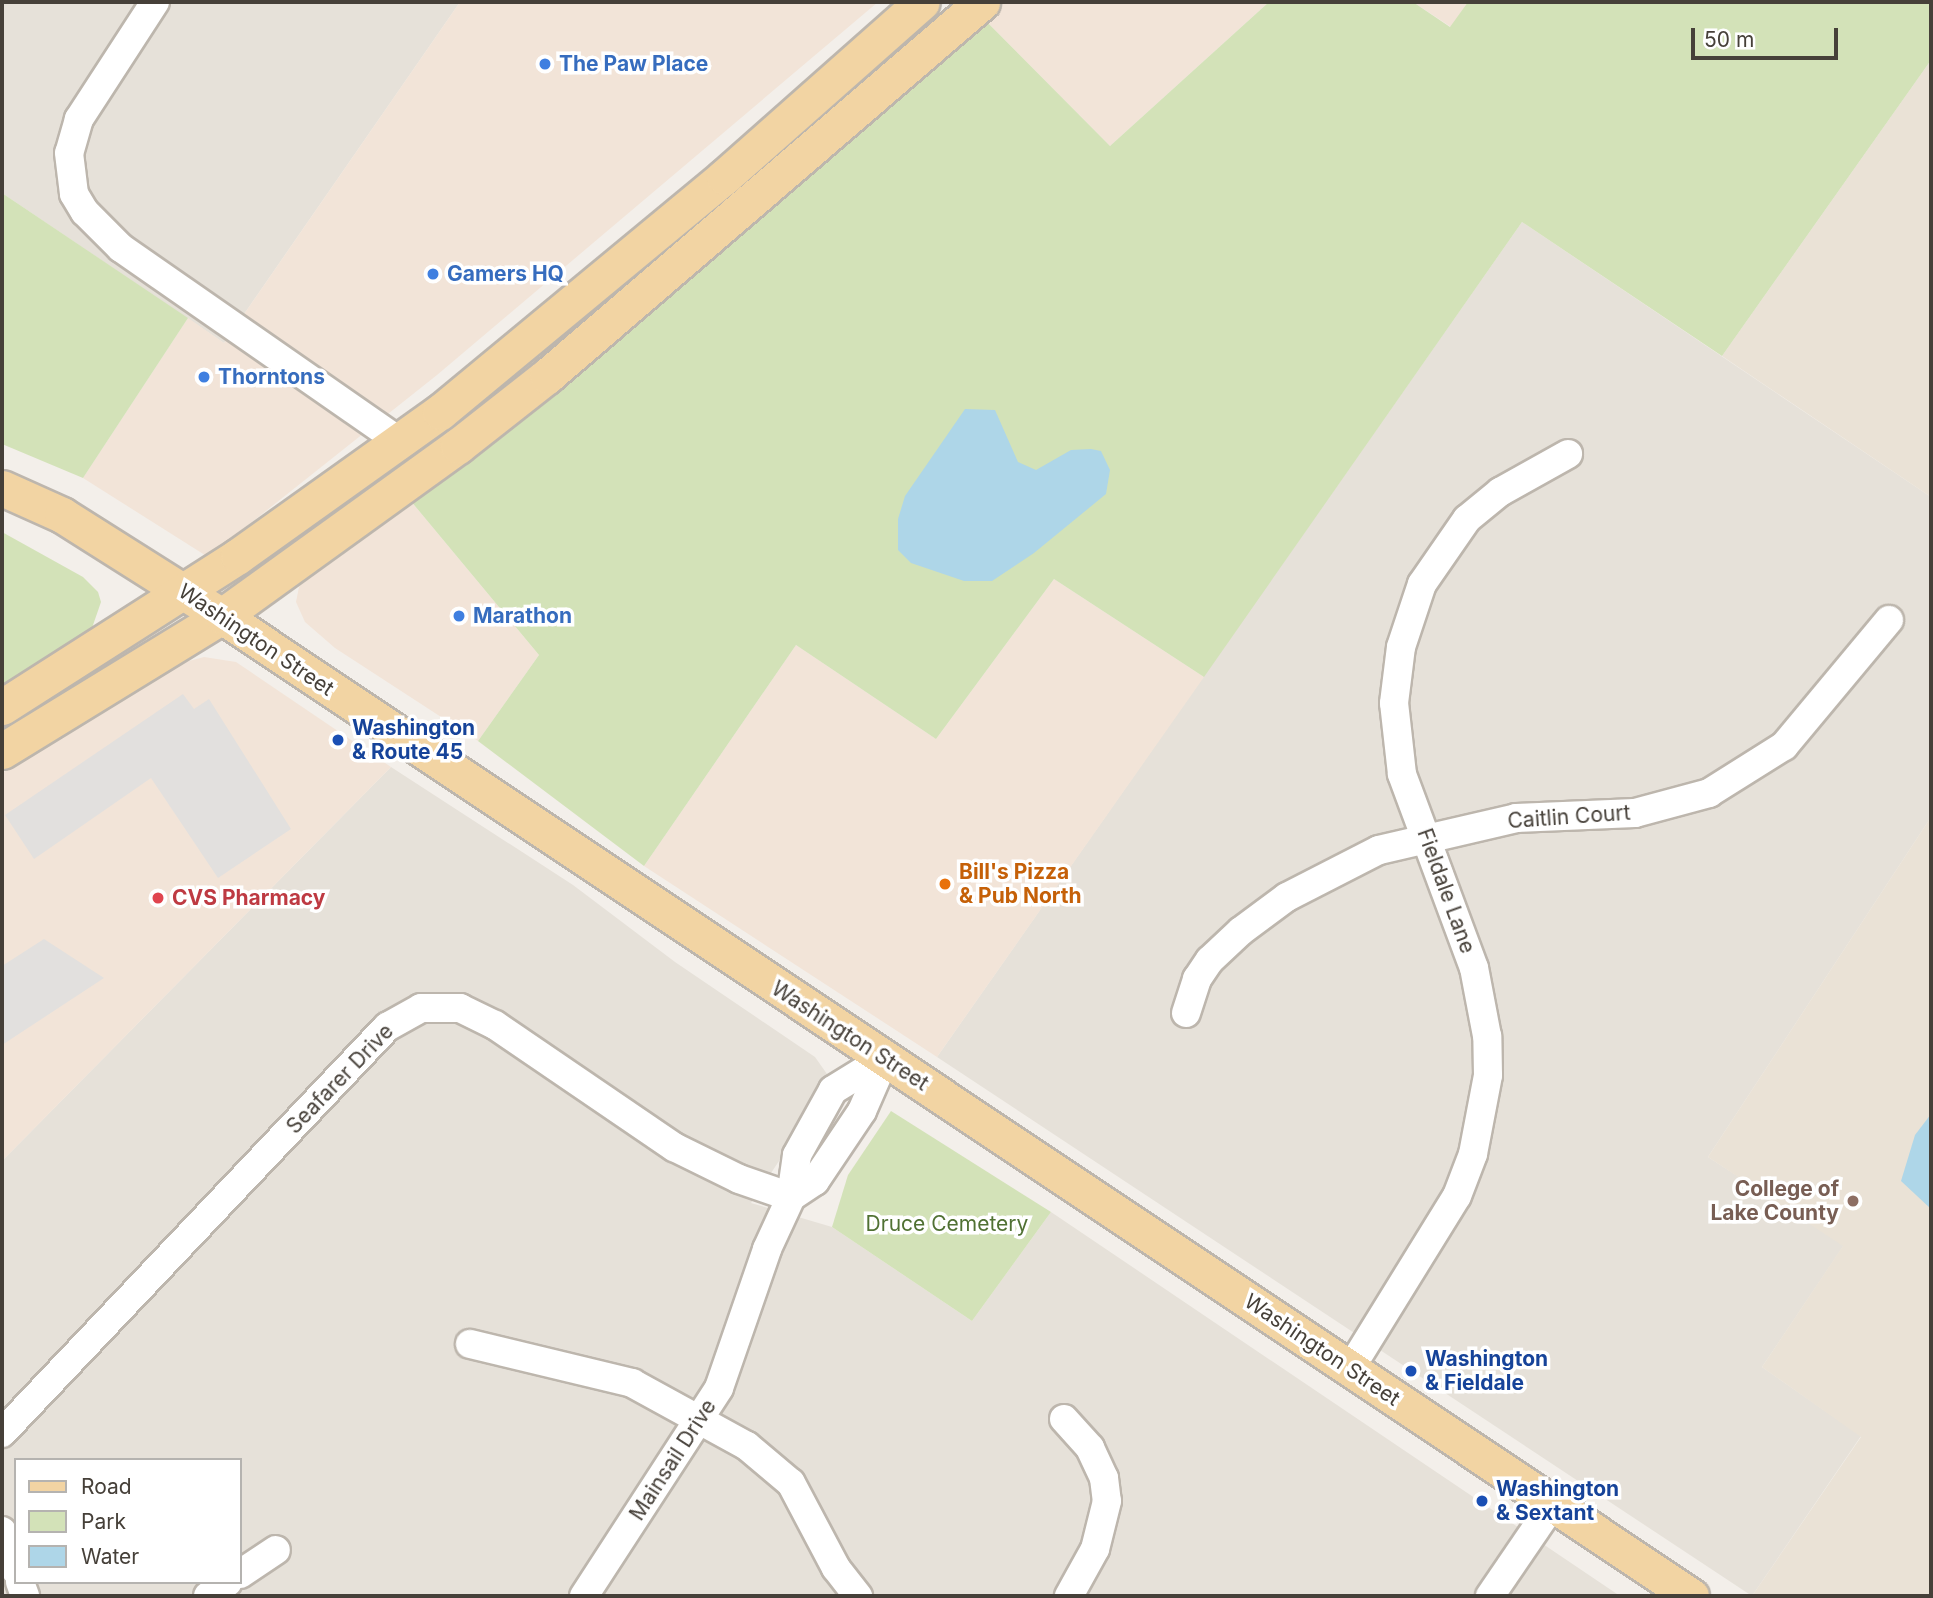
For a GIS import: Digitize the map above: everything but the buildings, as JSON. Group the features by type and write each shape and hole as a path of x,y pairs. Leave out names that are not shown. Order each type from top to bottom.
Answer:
{"main road":[{"path":"2,706 184,591 401,442 510,358 922,2"},
{"path":"2,751 222,616 538,384 982,2"},
{"name":"Washington Street","path":"2,488 62,515 184,591 1691,1596"}],"street":[{"path":"155,2 79,119 69,153 74,194 85,212 121,248 401,442"},
{"name":"Fieldale Lane","path":"1350,1369 1457,1196 1476,1142 1488,1075 1483,1012 1474,968 1402,774 1395,737 1394,703 1409,616 1422,584 1467,519 1500,492 1568,454"},
{"name":"Caitlin Court","path":"1186,1013 1197,979 1210,960 1241,931 1337,869 1426,835 1516,818 1635,813 1709,793 1784,746 1889,620"},
{"name":"Seafarer Drive","path":"2,1433 387,1027 419,999 460,1008 495,1025 674,1147 739,1179 791,1197"},
{"name":"Mainsail Drive","path":"584,1596 702,1419 731,1359 767,1249 791,1197 815,1181 862,1111 885,1058"},
{"path":"470,1344 648,1390 702,1419 782,1471 814,1519 836,1568 858,1596"},
{"path":"1064,1419 1090,1448 1104,1478 1107,1501 1095,1549 1069,1596"},
{"path":"1490,1596 1552,1505"},
{"path":"2,1531 14,1565"},
{"path":"242,1573 276,1549"},
{"path":"208,1596 225,1584"}],"shaded area":[{"path":"2,2 460,2 224,343 2,193"},
{"path":"460,2 878,2 437,375 208,557 83,478 188,318 224,343"},
{"path":"995,2 1269,2 1110,146 980,15"},
{"path":"1413,2 1468,2 1451,27"},
{"path":"1931,60 1931,497 1722,356"},
{"path":"1522,222 1931,497 1931,817 1708,1157 1844,1245 1762,1367 1861,1436 1752,1596 937,1057"},
{"path":"410,500 539,655 478,741 335,648 305,622 296,602 299,587 314,568"},
{"path":"1054,579 1204,677 937,1057 644,866 796,645 936,739"},
{"path":"204,657 236,662 391,767 2,1161 2,773 185,662"},
{"path":"183,694 194,709 209,699 291,829 218,878 151,778 34,859 5,815"},
{"path":"391,767 573,885 675,962 815,1057 827,1074 823,1095 751,1203 832,1227 972,1321 1051,1212 1620,1596 2,1596 2,1161"},
{"name":"College of Lake County","path":"1931,817 1931,1596 1752,1596 1861,1437 1762,1367 1843,1246 1708,1157"},
{"path":"44,939 104,978 2,1045 2,966"}],"green space":[{"path":"1269,2 1413,2 1450,27 1468,2 1931,2 1931,60 1722,356 1522,222 1204,677 1054,579 936,739 796,645 644,866 478,741 539,655 410,500 980,15 1110,146"},
{"path":"800,125 804,130 730,202 527,376 523,372"},
{"path":"2,193 188,318 83,478 2,444"},
{"path":"2,532 83,577 98,592 101,602 92,628 2,691"},
{"name":"Druce Cemetery","path":"891,1111 1051,1212 972,1321 832,1227 848,1175"}],"water":[{"path":"965,409 995,410 1018,462 1036,470 1071,450 1091,449 1101,451 1110,470 1106,494 1034,553 992,581 964,581 911,563 898,550 898,519 905,496"},
{"path":"1931,1114 1931,1209 1901,1181 1915,1135"}],"place":[{"name":"The Paw Place","path":"545,64"},
{"name":"Gamers HQ","path":"433,274"},
{"name":"Thorntons","path":"204,377"},
{"name":"Marathon","path":"459,616"},
{"name":"Washington & Route 45","path":"338,740"},
{"name":"Bill's Pizza & Pub North","path":"945,884"},
{"name":"CVS Pharmacy","path":"158,898"},
{"name":"College of Lake County","path":"1853,1201"},
{"name":"Washington & Fieldale","path":"1411,1371"},
{"name":"Washington & Sextant","path":"1482,1501"}]}
